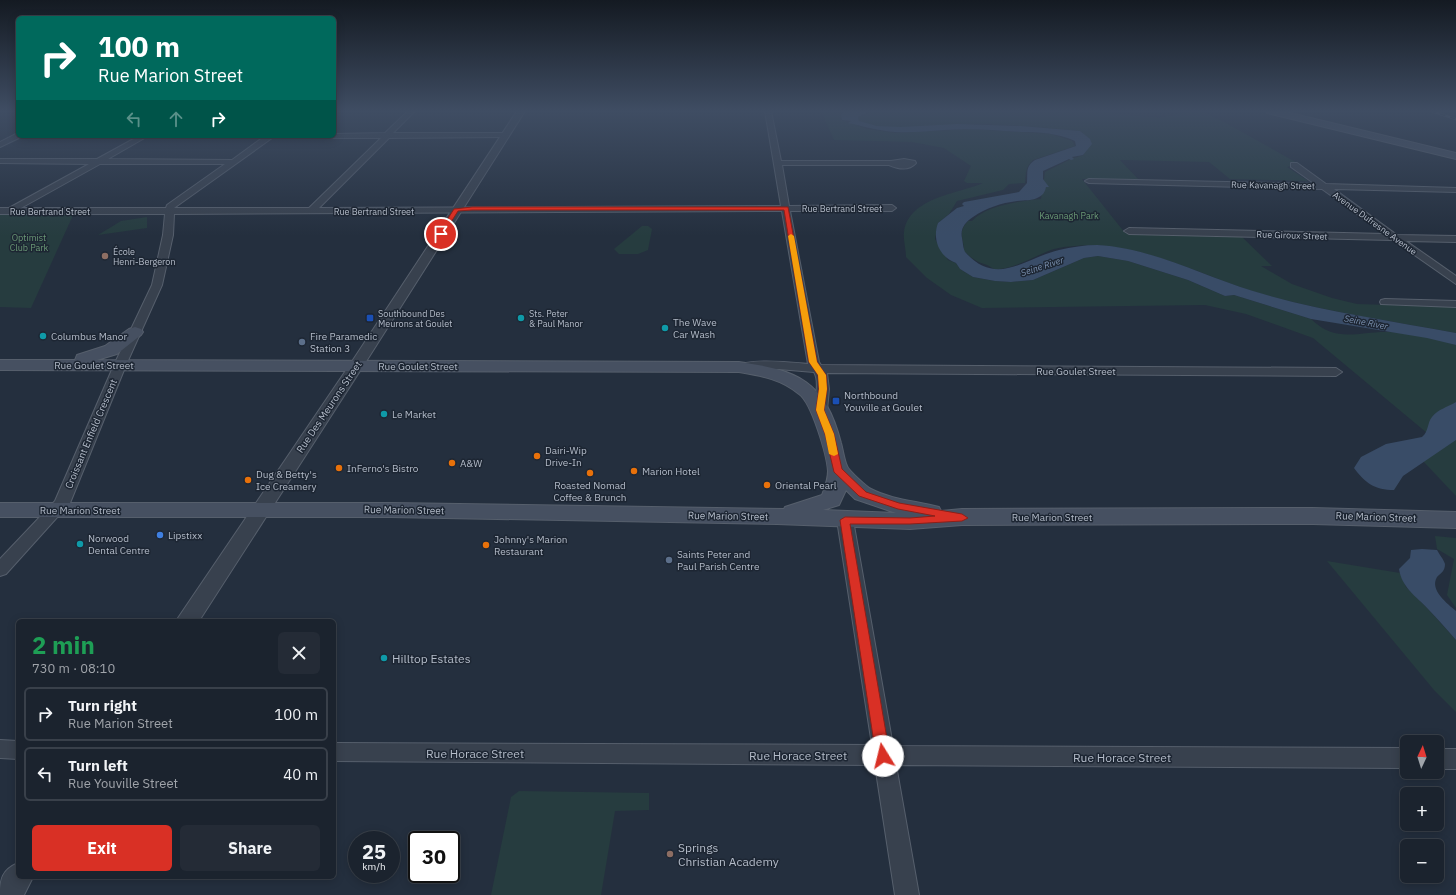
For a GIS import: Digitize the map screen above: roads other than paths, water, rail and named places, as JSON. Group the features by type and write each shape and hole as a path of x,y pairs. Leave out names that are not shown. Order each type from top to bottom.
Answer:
{"main road":[{"path":"1443,153 1456,156"},
{"path":"52,365 98,356 111,350 135,332"},
{"name":"Rue Goulet Street","path":"0,364 740,367 767,371 786,376 808,391 820,410 829,434 838,470"},
{"path":"777,516 811,508 831,500 837,485 838,470"},
{"path":"838,470 863,494 898,506 962,518"},
{"name":"Rue Marion Street","path":"0,510 262,509 777,516 845,520 910,521 962,518 1313,516 1456,520"}],"street":[{"path":"12,211 114,153"},
{"path":"170,211 170,208 247,153"},
{"path":"311,211 370,153"},
{"name":"Rue Des Meurons Street","path":"189,619 356,366 493,153"},
{"path":"776,153 813,362 822,375 823,389 820,410"},
{"path":"0,161 235,162"},
{"path":"778,163 891,163"},
{"name":"Avenue Dufresne Avenue","path":"1294,165 1456,281"},
{"name":"Rue Kavanagh Street","path":"1089,181 1456,190"},
{"name":"Rue Bertrand Street","path":"0,210 311,211 892,208"},
{"name":"Croissant Enfield Crescent","path":"0,570 62,504 120,365 157,285 168,235 170,211"},
{"name":"Rue Giroux Street","path":"1128,230 1456,239"},
{"path":"1385,302 1456,304"},
{"name":"Rue Goulet Street","path":"740,367 778,364 835,370 1336,372"},
{"path":"845,520 907,895"},
{"path":"0,749 16,750"},
{"name":"Rue Horace Street","path":"336,752 1400,758"},
{"path":"1444,758 1456,759"},
{"path":"7,895 18,879"}],"water":[{"name":"Seine River","path":"1056,153 1085,153 1083,155 1072,157 1074,159 1069,159 1043,171 1043,179 1049,187 1046,187 1044,193 1040,196 1034,199 994,206 983,211 965,223 962,229 963,246 965,252 978,263 989,268 1000,269 1011,267 1059,250 1073,247 1097,245 1117,247 1137,251 1176,263 1234,285 1278,298 1328,310 1456,333 1456,345 1427,338 1311,319 1234,295 1225,296 1188,280 1128,261 1098,256 1084,258 1033,280 1011,282 973,277 960,269 956,263 941,252 938,247 936,235 938,223 957,208 964,206 962,204 964,202 1019,192 1027,183 1028,167 1035,160"},
{"path":"1456,402 1456,440 1403,476 1394,490 1381,489 1371,485 1362,478 1354,468 1361,457 1386,444 1422,437 1426,432 1430,419 1434,414"},
{"path":"1411,550 1437,550 1445,564 1444,570 1437,577 1435,587 1440,596 1456,611 1456,640 1406,587 1401,576 1399,569 1410,558"}],"place":[{"name":"École Henri-Bergeron","path":"105,256"},
{"name":"Southbound Des Meurons at Goulet","path":"370,318"},
{"name":"Sts. Peter & Paul Manor","path":"521,318"},
{"name":"The Wave Car Wash","path":"665,328"},
{"name":"Columbus Manor","path":"43,336"},
{"name":"Fire Paramedic Station 3","path":"302,342"},
{"name":"Northbound Youville at Goulet","path":"836,401"},
{"name":"Le Market","path":"384,414"},
{"name":"Dairi-Wip Drive-In","path":"537,456"},
{"name":"A&W","path":"452,463"},
{"name":"InFerno's Bistro","path":"339,468"},
{"name":"Marion Hotel","path":"634,471"},
{"name":"Roasted Nomad Coffee & Brunch","path":"590,473"},
{"name":"Dug & Betty's Ice Creamery","path":"248,480"},
{"name":"Oriental Pearl","path":"767,485"},
{"name":"Lipstixx","path":"160,535"},
{"name":"Norwood Dental Centre","path":"80,544"},
{"name":"Johnny's Marion Restaurant","path":"486,545"},
{"name":"Saints Peter and Paul Parish Centre","path":"669,560"},
{"name":"Hilltop Estates","path":"384,658"},
{"name":"Springs Christian Academy","path":"670,854"}],"park label":[{"name":"Kavanagh Park","path":"1069,215"},
{"name":"Optimist Club Park","path":"29,242"}]}
